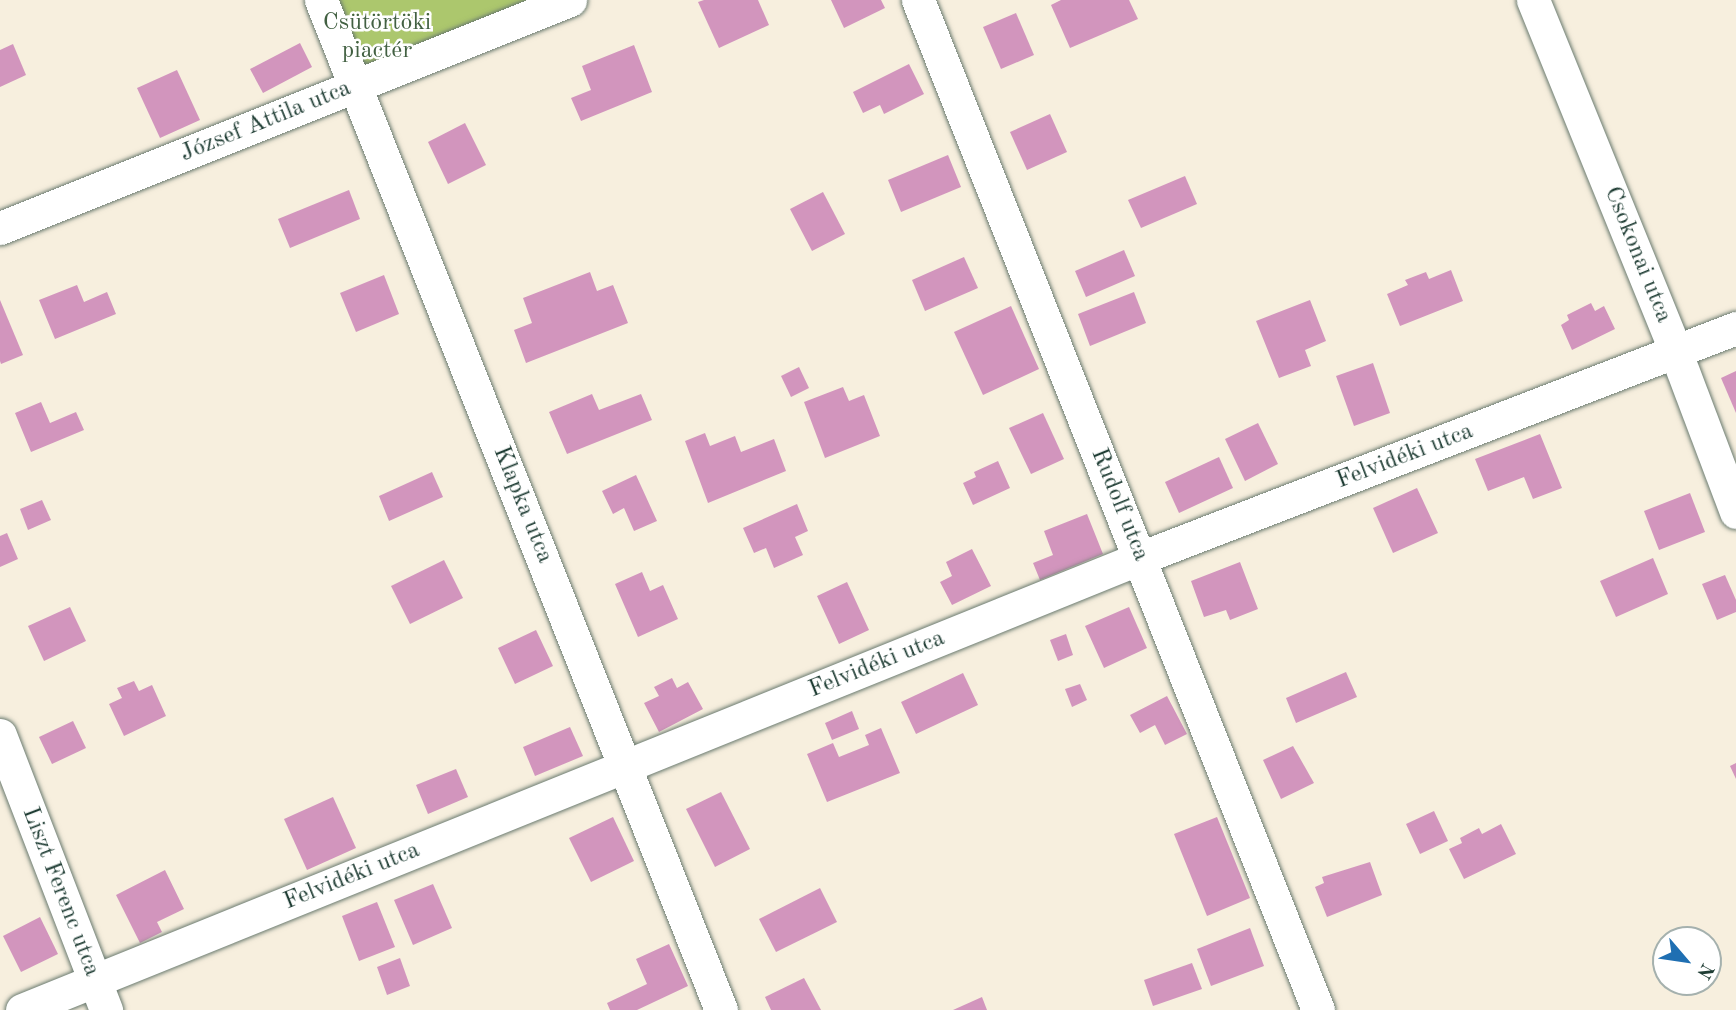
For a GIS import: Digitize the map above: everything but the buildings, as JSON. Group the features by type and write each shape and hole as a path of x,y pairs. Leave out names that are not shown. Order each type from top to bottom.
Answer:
{"street":[{"name":"Klapka utca","path":"321,0 627,766 721,1010"},
{"name":"József Attila utca","path":"0,228 570,0"},
{"name":"Rudolf utca","path":"918,0 1318,1010"},
{"name":"Csokonai utca","path":"1533,0 1676,353 1736,512"},
{"name":"Felvidéki utca","path":"22,1010 100,995 627,766 1140,558 1736,328"},
{"name":"Liszt Ferenc utca","path":"0,735 100,995"}],"green space":[{"name":"Csütörtöki piactér","path":"321,0 570,0 355,87"}]}
